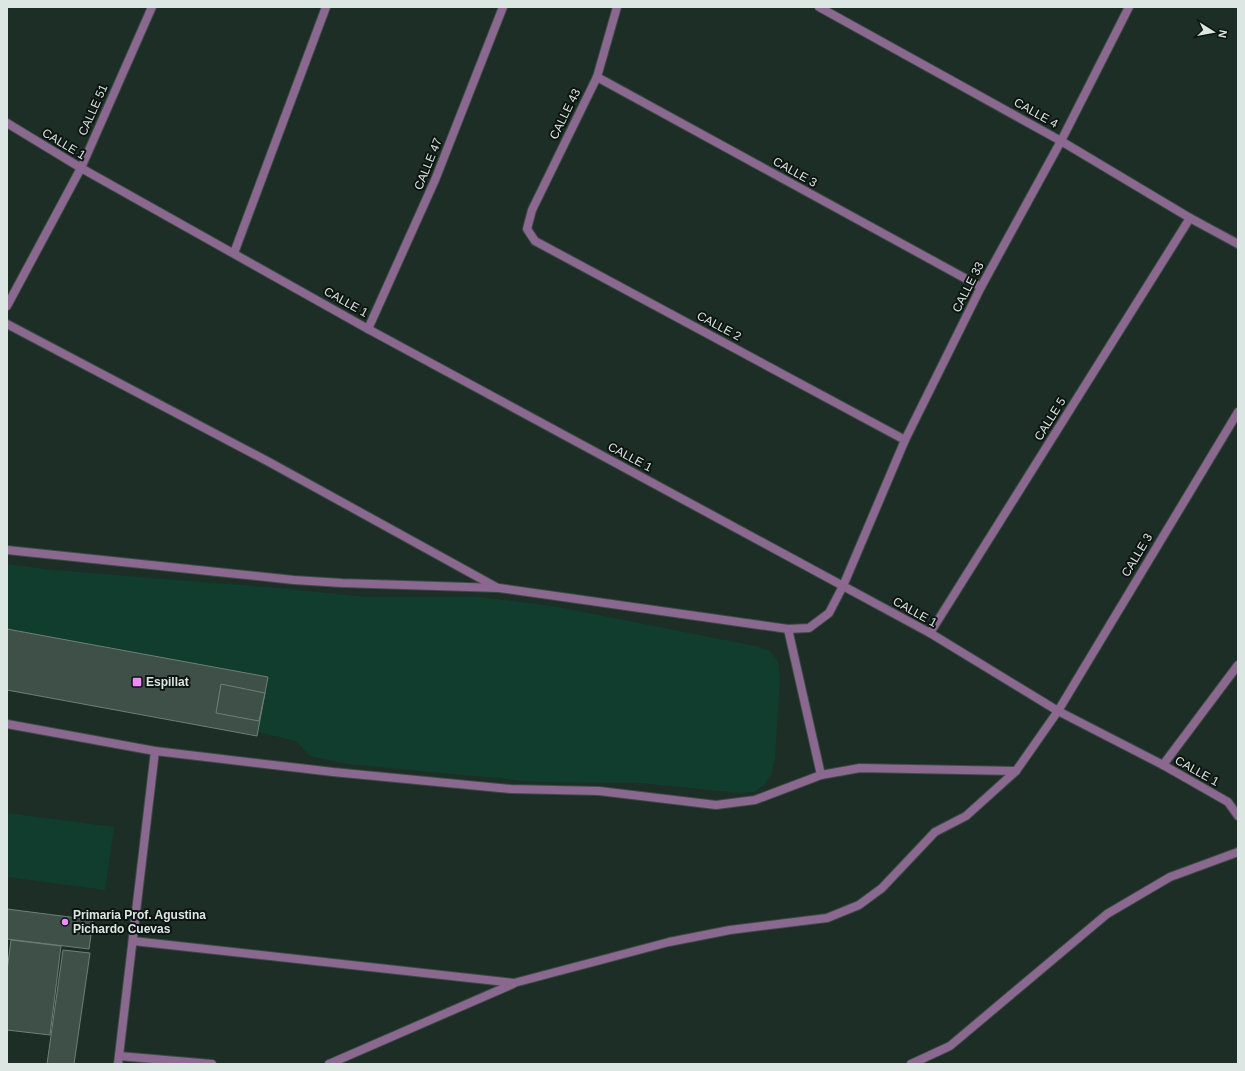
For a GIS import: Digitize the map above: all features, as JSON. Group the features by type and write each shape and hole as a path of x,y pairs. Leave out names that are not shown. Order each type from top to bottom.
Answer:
{"street":[{"name":"CALLE 51","path":"7,306 81,168 151,7"},
{"path":"234,253 326,7"},
{"name":"CALLE 47","path":"368,329 435,180 504,7"},
{"name":"CALLE 43","path":"527,229 532,210 597,77 617,7"},
{"name":"CALLE 4","path":"819,7 1061,141 1190,218 1238,244"},
{"name":"CALLE 33","path":"499,588 788,629 809,628 829,613 843,586 905,440 981,287 1061,141 1129,7"},
{"name":"CALLE 3","path":"597,77 981,287"},
{"name":"CALLE 1","path":"7,124 81,168 368,329 930,633 1058,711 1163,765 1228,802 1238,816"},
{"name":"CALLE 5","path":"930,633 1190,218"},
{"name":"CALLE 2","path":"527,229 536,241 905,440"},
{"path":"7,324 276,465 499,588"},
{"name":"CALLE 3","path":"514,983 669,942 730,930 827,918 859,905 882,888 935,832 966,816 1016,770 1058,711 1238,412"},
{"path":"7,550 294,580 499,588"},
{"path":"788,629 822,775"},
{"path":"1163,765 1238,665"},
{"path":"7,724 155,751 333,772 496,787 600,791 716,805 755,800 822,775 860,768 1016,770"},
{"path":"155,751 118,1060 212,1064"},
{"path":"910,1064 950,1046 1107,914 1170,877 1238,852"},
{"path":"133,941 514,983"},
{"path":"329,1064 514,983"}],"green space":[{"path":"7,564 52,570 289,589 366,597 479,597 553,606 755,646 770,651 778,662 780,678 775,758 772,773 765,784 754,792 740,793 640,783 535,782 348,764 310,756 297,742 284,738 7,676"},
{"path":"7,813 114,827 105,890 7,877"}],"building":[{"name":"Espillat","path":"7,629 268,677 257,736 7,690"},
{"path":"221,684 265,693 259,721 216,713"},
{"path":"7,909 93,920 89,949 7,939"},
{"path":"11,940 61,946 50,1035 7,1030 7,971"},
{"path":"63,950 90,953 74,1064 47,1064"}],"place":[{"name":"Espillat","path":"137,682"},
{"name":"Primaria Prof. Agustina Pichardo Cuevas","path":"65,922"}]}
